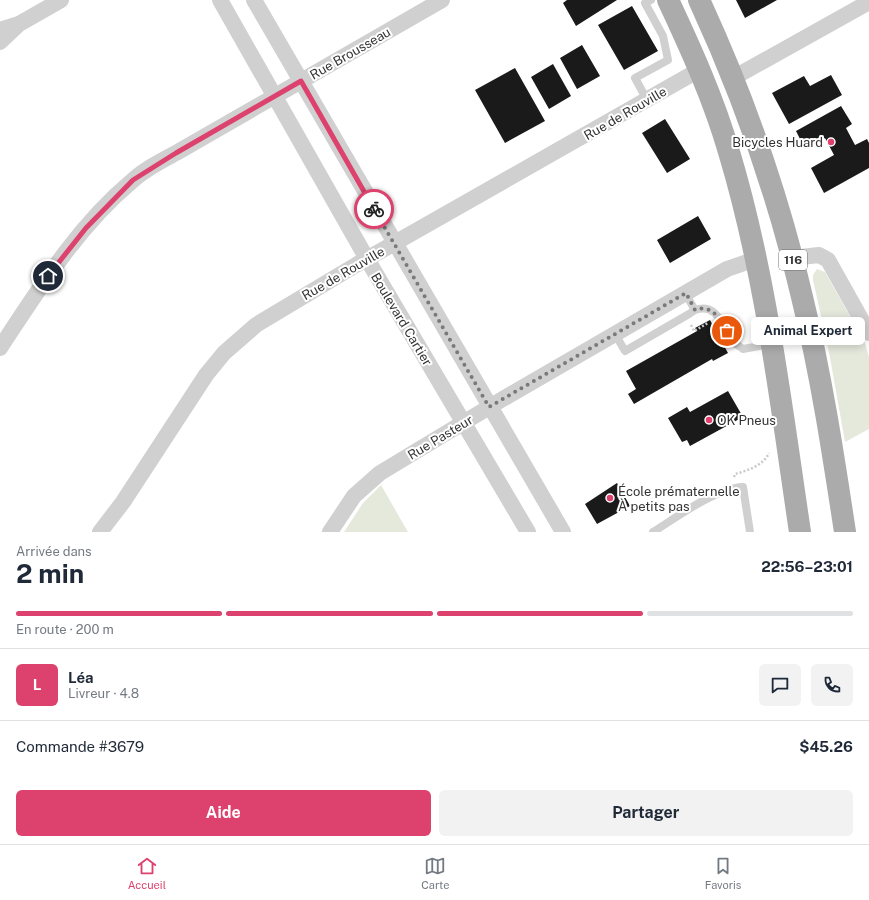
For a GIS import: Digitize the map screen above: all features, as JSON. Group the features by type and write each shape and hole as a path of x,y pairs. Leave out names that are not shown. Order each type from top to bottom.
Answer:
{"main road":[{"path":"668,0 699,70 729,150 756,259 771,344 800,532"},
{"name":"116","path":"699,0 733,78 758,144 792,258 809,324 822,392 845,532"}],"street":[{"path":"0,30 19,24 61,0"},
{"name":"Boulevard Cartier","path":"220,0 367,259 528,532"},
{"path":"254,0 562,532"},
{"name":"Rue Brousseau","path":"0,348 66,251 120,191 148,169 442,0"},
{"path":"733,78 869,2"},
{"path":"0,42 19,24"},
{"name":"Rue de Rouville","path":"100,532 132,489 206,375 224,353 267,316 699,70"},
{"path":"792,258 813,254 826,257 869,333"},
{"name":"Rue Pasteur","path":"330,532 354,496 371,479 489,407 727,269 756,259"}],"lane":[{"path":"647,100 635,78 668,60 663,36 645,3 651,0"},
{"path":"686,293 695,310"},
{"path":"615,334 625,351 695,310 707,308 716,313 734,342 743,349 771,344"},
{"path":"653,532 718,493 732,487 743,487 750,532"}],"path":[{"path":"735,474 746,471 767,459 770,451"}],"shaded area":[{"path":"817,269 825,272 865,343 869,357 869,429 845,442 829,352 813,280 813,275"},
{"path":"381,485 408,532 344,532 363,503"}],"building":[{"path":"567,0 617,0 576,26 563,3"},
{"path":"736,0 777,0 745,18"},
{"path":"632,6 658,51 624,70 598,25"},
{"path":"582,45 600,76 577,89 560,58"},
{"path":"553,64 571,96 549,109 531,77"},
{"path":"515,68 545,121 505,143 475,90"},
{"path":"831,75 842,95 789,124 772,93 804,76 810,86"},
{"path":"841,106 852,124 846,128 855,145 867,139 869,143 869,168 824,193 811,168 834,155 825,138 805,149 796,131"},
{"path":"665,119 690,159 667,173 642,133"},
{"path":"698,216 711,239 670,263 657,240"},
{"path":"710,320 728,353 713,361 712,359 634,404 628,394 636,389 626,371 697,331 695,328"},
{"path":"728,391 743,417 690,446 687,440 682,442 668,418 687,407 690,412"},
{"name":"École prématernelle À petits pas","path":"617,483 630,506 597,524 585,504"}],"way so far":[{"path":"374,209 489,407 686,293 695,310 707,308 716,313 727,331"}],"place":[{"name":"Bicycles Huard","path":"831,142"},
{"name":"Animal Expert","path":"727,331"},
{"name":"OK Pneus","path":"709,420"},
{"name":"École prématernelle À petits pas","path":"610,498"}],"route":[{"path":"48,276 66,251 86,228 120,191 133,180 148,169 301,81 374,209"}]}
